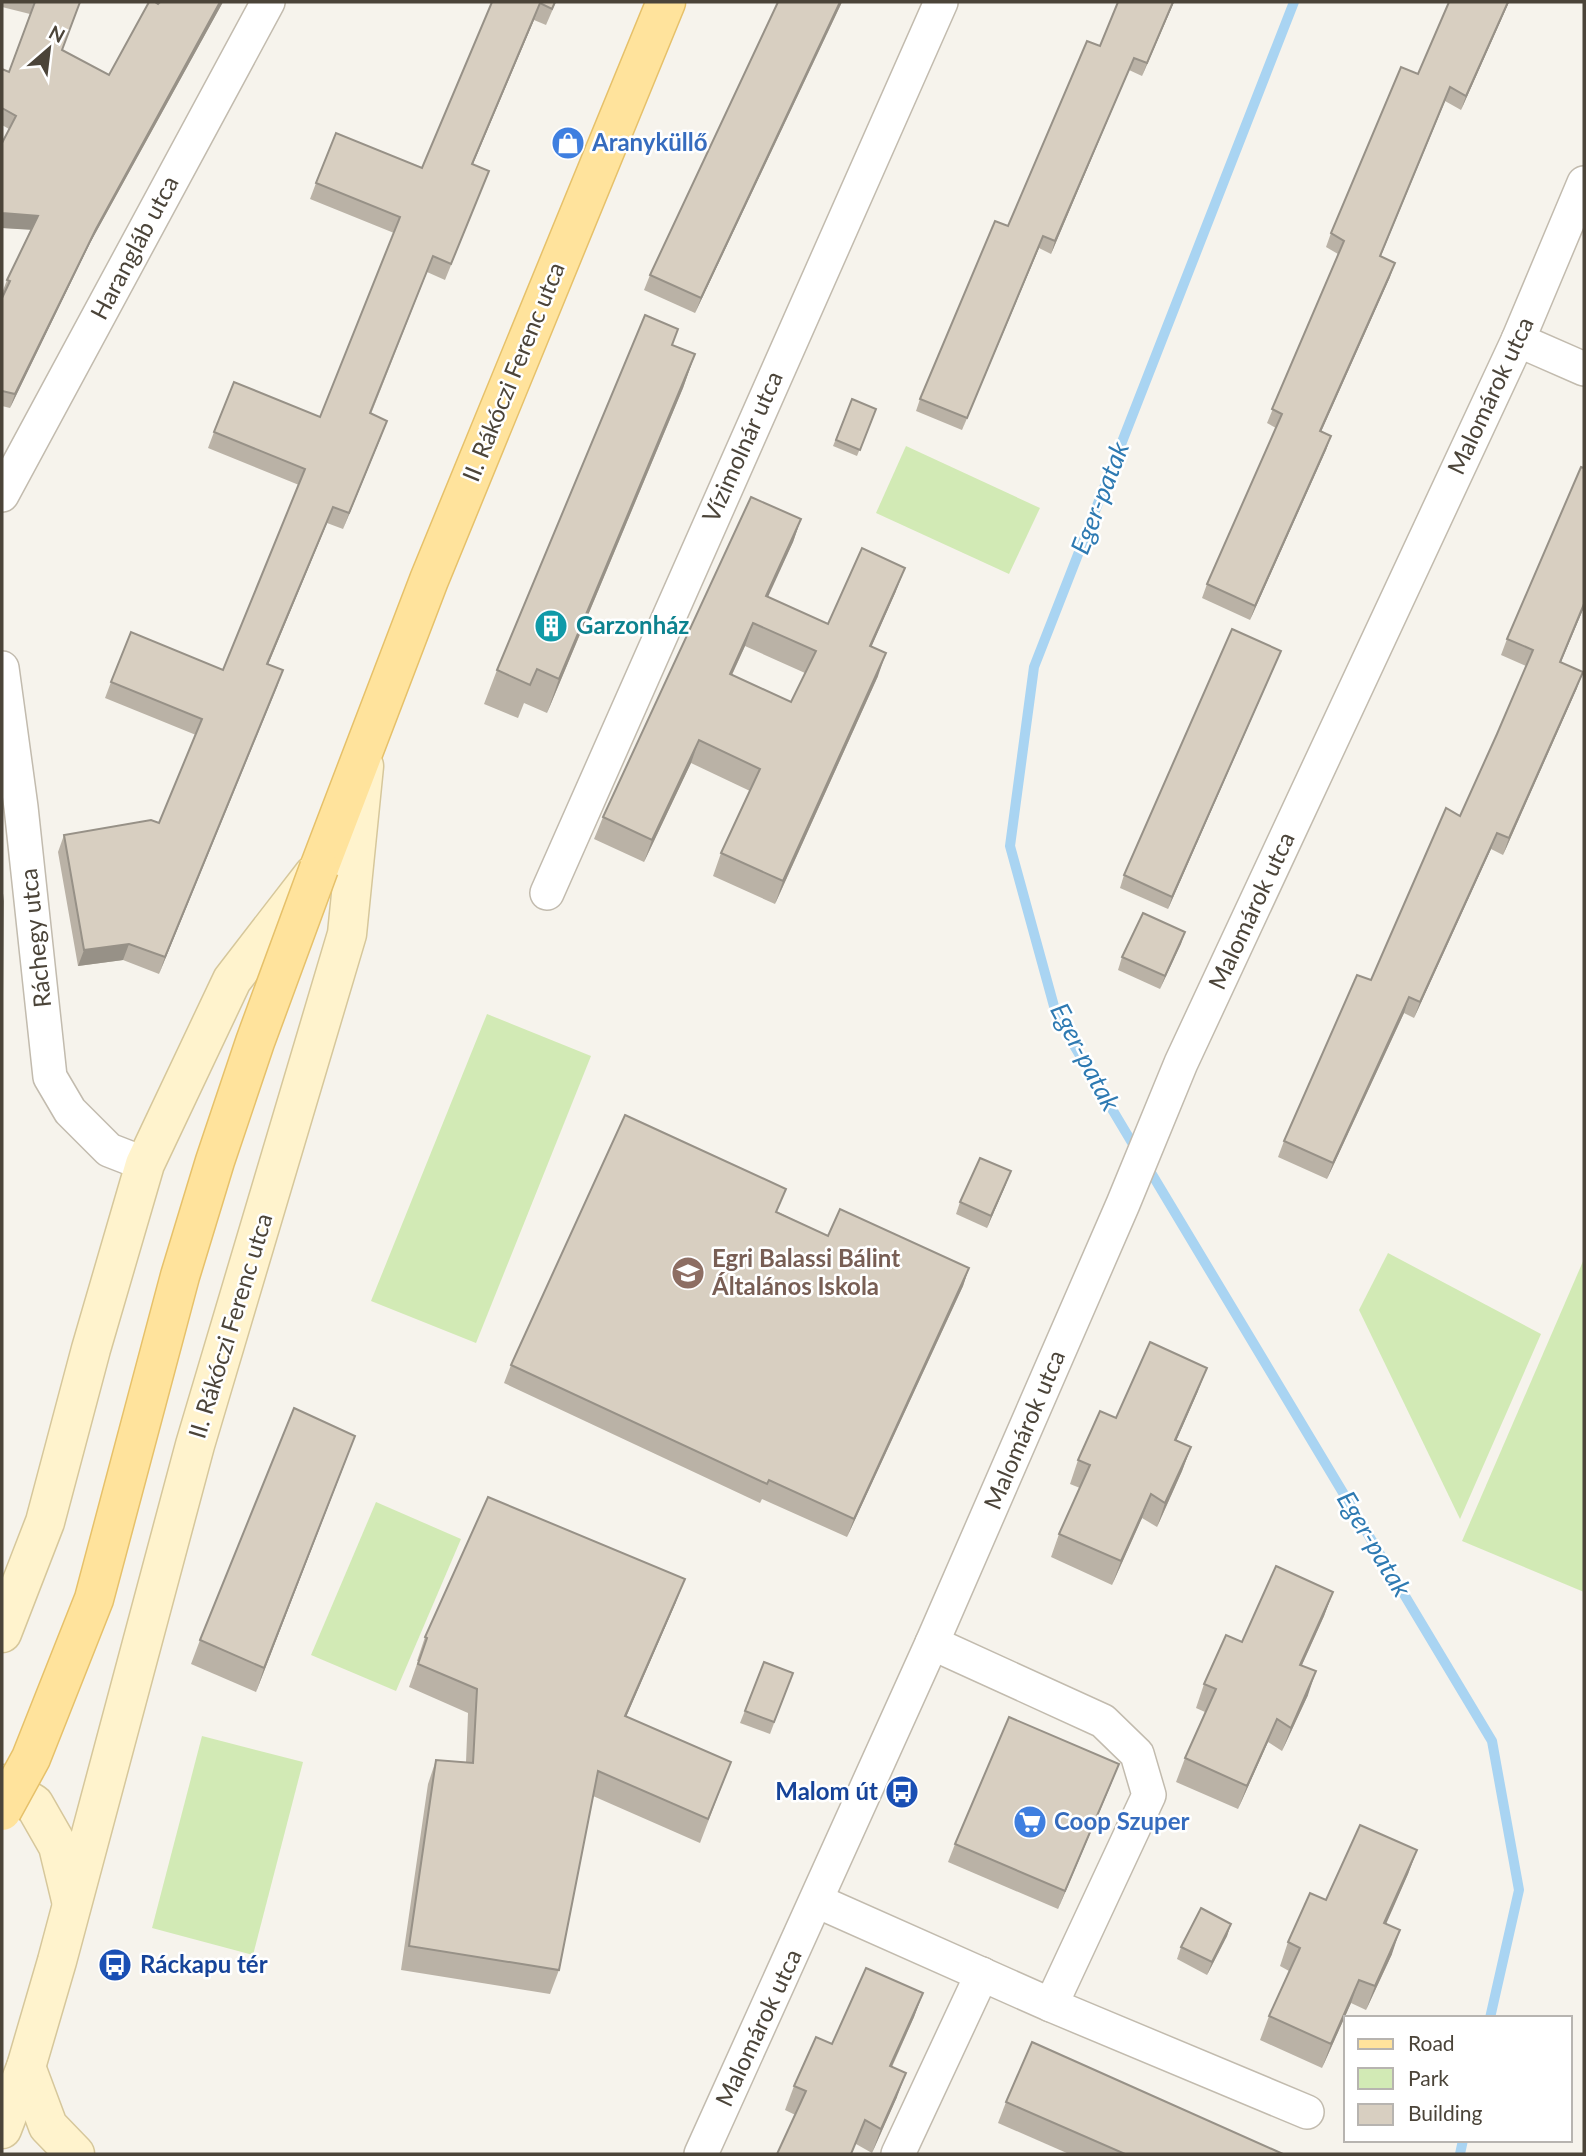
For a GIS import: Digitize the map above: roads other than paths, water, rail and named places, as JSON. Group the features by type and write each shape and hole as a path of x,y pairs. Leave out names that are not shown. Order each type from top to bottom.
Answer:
{"main road":[{"name":"II. Rákóczi Ferenc utca","path":"2,1811 31,1758 94,1599 199,1212 256,1042 319,868 429,580 666,2"},
{"name":"II. Rákóczi Ferenc utca","path":"72,1906 195,1445 347,934 366,743"},
{"name":"II. Rákóczi Ferenc utca","path":"2,1633 45,1522 91,1349 145,1164 232,980 319,868"},
{"path":"2,1784 34,1804 58,1846 72,1906 26,2067 2,2129"},
{"path":"26,2067 48,2126 75,2154"}],"street":[{"name":"Harangláb utca","path":"2,495 268,2"},
{"name":"Vízimolnár utca","path":"547,893 941,2"},
{"name":"Malomárok utca","path":"701,2154 932,1643 1179,1070 1518,340 1584,183"},
{"path":"1518,340 1584,369"},
{"name":"Ráchegy utca","path":"2,668 9,772 50,1077 70,1111 109,1150 145,1164"},
{"path":"932,1643 1103,1721 1137,1754 1149,1795 1051,2005"},
{"path":"817,1901 1051,2005 1307,2112"},
{"path":"898,2154 982,1974"}],"waterway":[{"name":"Eger-patak","path":"1137,1151 1057,1017 1010,846 1034,667 1294,2"},
{"name":"Eger-patak","path":"1147,1166 1492,1741 1519,1890 1490,2016"},
{"name":"Eger-patak","path":"1460,2154 1463,2142"}],"place":[{"name":"Aranyküllő","path":"568,143"},
{"name":"Garzonház","path":"551,626"},
{"name":"Egri Balassi Bálint Általános Iskola","path":"688,1273"},
{"name":"Malom út","path":"902,1792"},
{"name":"Coop Szuper","path":"1030,1822"},
{"name":"Ráckapu tér","path":"115,1965"}]}
